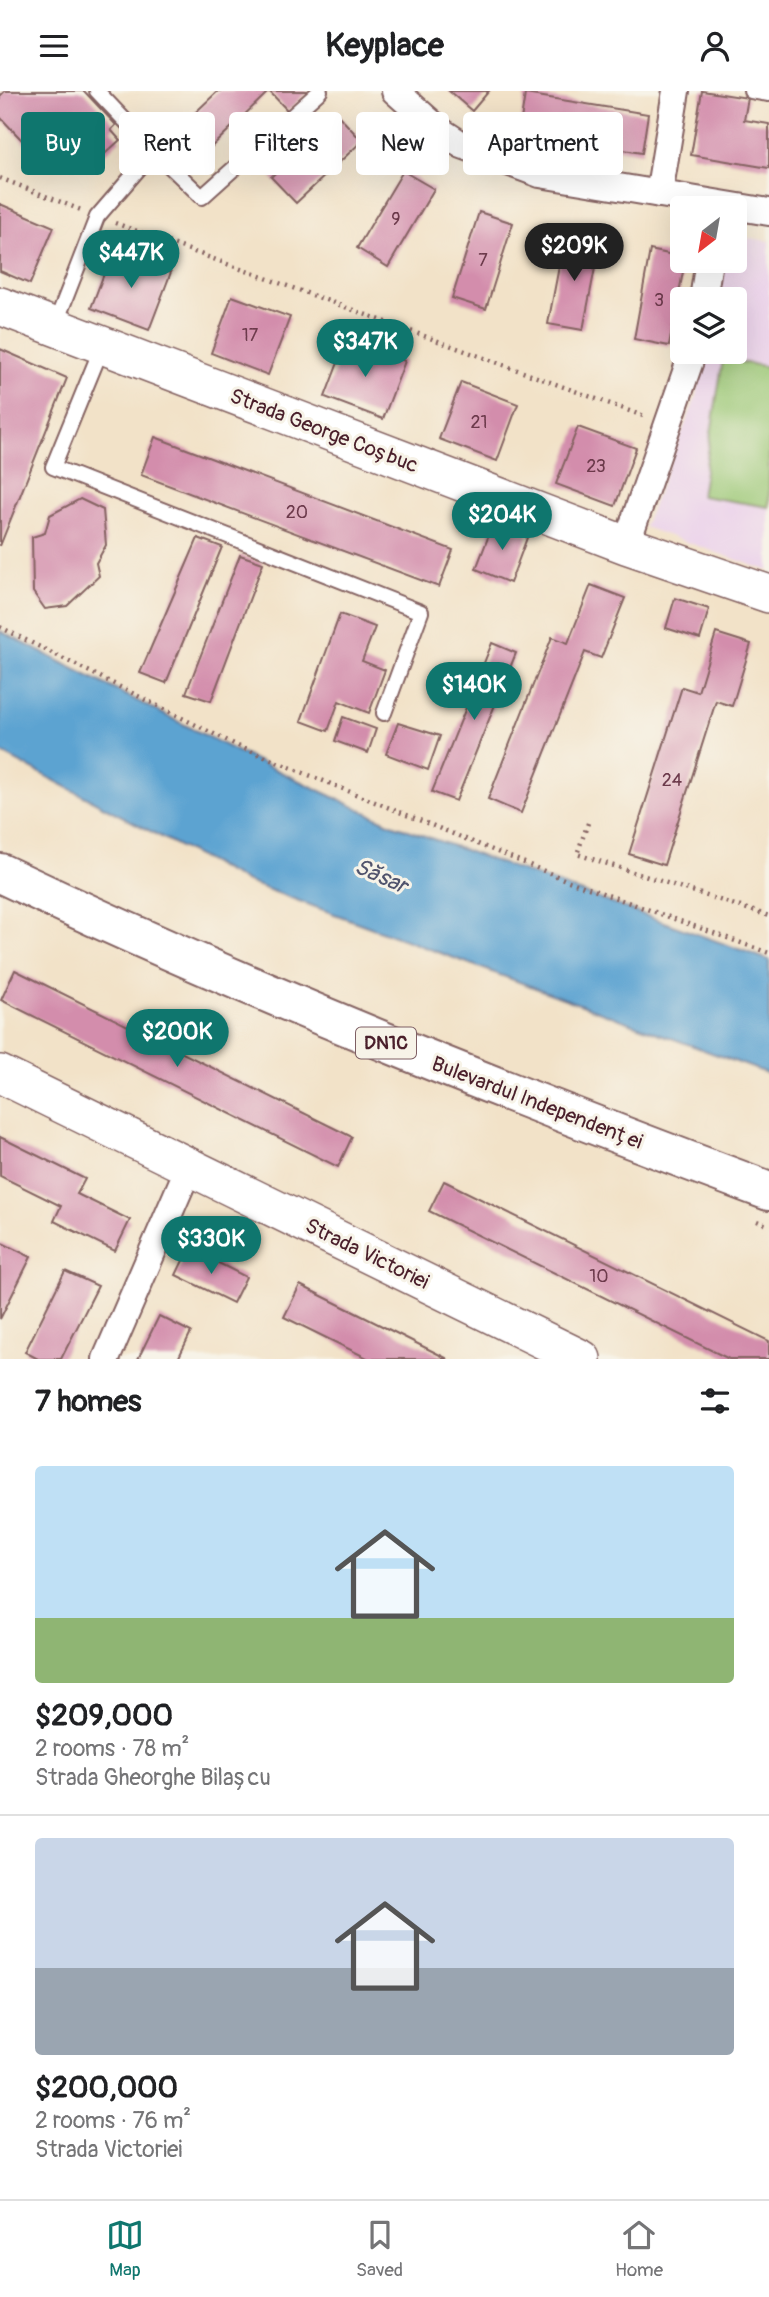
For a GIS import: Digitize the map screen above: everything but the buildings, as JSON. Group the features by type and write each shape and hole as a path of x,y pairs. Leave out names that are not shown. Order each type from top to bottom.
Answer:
{"main road":[{"name":"Bulevardul Independenței","path":"3,883 293,1005 580,1121 769,1191"}],"street":[{"path":"395,91 439,130 488,157 540,174 670,196"},
{"path":"659,194 676,91"},
{"path":"747,209 769,212"},
{"name":"Strada George Coșbuc","path":"0,306 625,545 769,594"},
{"path":"625,545 689,364"},
{"name":"Strada Victoriei","path":"0,1074 582,1359"},
{"path":"106,1359 189,1167"}],"lane":[{"path":"97,91 119,115"},
{"path":"179,175 202,197 320,91"},
{"path":"751,91 769,94"},
{"path":"54,328 97,217 133,175"},
{"path":"102,347 53,467 421,612 384,713"}],"path":[{"path":"0,179 97,217 669,425"},
{"path":"0,627 238,746 566,880 769,953"},
{"path":"588,823 576,854 769,916"}],"shaded area":[{"path":"747,238 769,241 769,571 644,527 695,400 703,364 747,364 747,287 720,287 722,273 747,273"}],"green space":[{"path":"747,363 769,367 769,507 701,496 722,364"}],"water":[{"name":"Săsar","path":"0,631 240,753 389,823 769,960 769,1074 245,881 0,752"}]}
